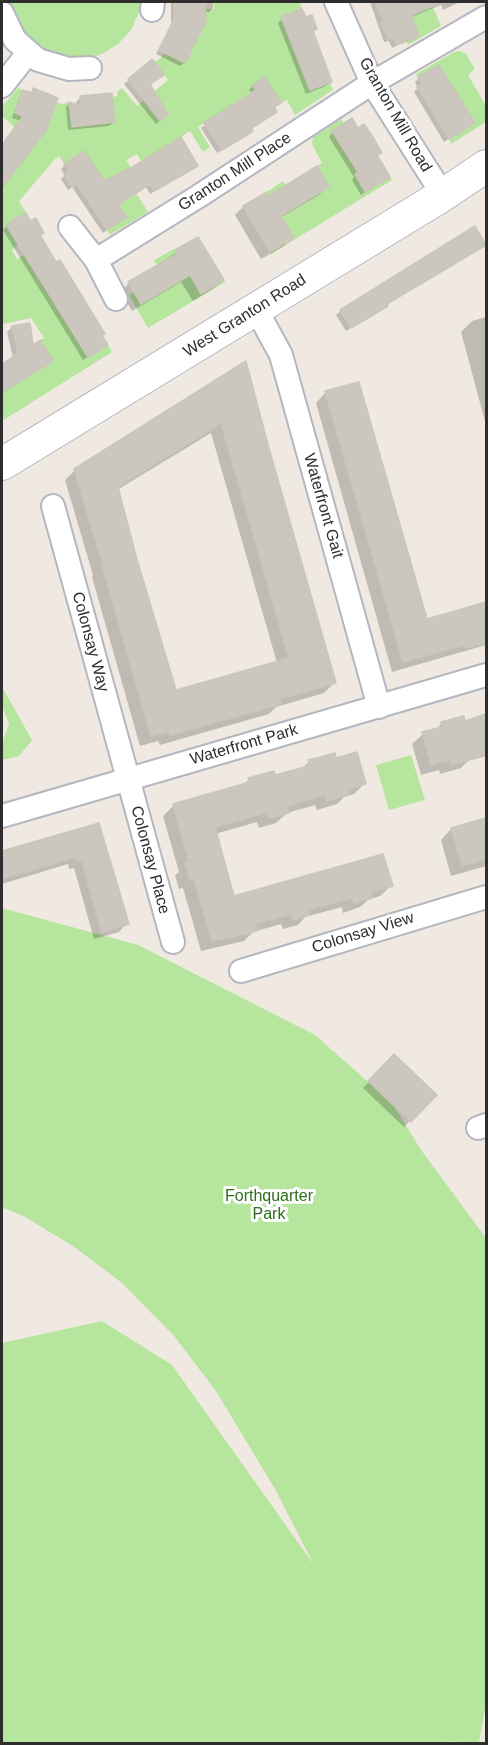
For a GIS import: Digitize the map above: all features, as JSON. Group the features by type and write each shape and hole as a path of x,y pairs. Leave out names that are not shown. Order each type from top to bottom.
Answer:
{"street":[{"name":"Granton Mill Road","path":"336,2 372,83 443,195"},
{"path":"2,13 12,36 38,60 59,68 79,70 90,68"},
{"name":"Granton Mill Place","path":"96,260 372,83 486,17"},
{"path":"2,86 28,53"},
{"name":"West Granton Road","path":"2,464 443,195 486,166"},
{"path":"70,227 96,260 116,299"},
{"name":"Waterfront Gait","path":"256,309 281,355 379,707"},
{"name":"Colonsay Way","path":"53,506 128,778"},
{"name":"Waterfront Park","path":"2,816 486,675"},
{"name":"Colonsay Place","path":"128,778 172,942"},
{"name":"Colonsay View","path":"241,971 486,897"}],"green space":[{"path":"9,2 142,2 131,30 118,44 102,54 83,60 54,56 29,41 12,14"},
{"path":"214,2 305,2 300,4 302,9 282,17 310,90 330,83 333,90 295,115 287,100 281,103 265,77 253,85 256,90 239,100 254,131 252,132 234,104 198,127 210,147 203,152 190,131 160,150 172,170 157,152 141,161 137,154 126,160 131,168 128,170 140,190 136,193 148,212 110,235 107,230 127,217 109,191 89,203 81,190 101,177 84,151 64,164 59,156 56,158 19,201 26,213 6,225 18,245 12,250 17,259 44,243 51,254 32,266 88,357 108,345 112,352 2,421 2,379 8,388 53,361 41,340 44,338 31,318 3,324 2,322 2,188 35,145 2,116 2,107 18,88 23,90 15,113 47,125 56,102 63,104 69,102 72,127 115,122 112,97 118,96 117,92 122,88 137,106 168,80 154,62 164,53 185,63 200,33 205,9 214,9"},
{"path":"405,2 436,2 437,5 433,7 441,26 408,45 406,41 419,35"},
{"path":"460,51 466,54 475,69 468,75 486,106 486,122 451,144 449,139 475,123 458,94 430,109 455,91 440,65 418,77 416,74 454,52"},
{"path":"341,119 344,124 332,131 350,159 370,147 355,175 365,191 390,177 392,180 271,254 270,252 293,237 267,192 283,181 285,185 288,183 301,204 329,187 317,166 322,163 312,144 313,137"},
{"path":"174,249 201,294 224,280 225,282 148,328 129,295 134,292 141,303 157,265 154,260"},
{"path":"2,687 32,740 19,756 2,760 2,744 9,724 2,705"},
{"path":"411,755 425,800 389,810 376,765"},
{"name":"Forthquarter Park","path":"2,908 138,945 315,1035 392,1103 421,1150 486,1238 486,1703 479,1743 446,1741 449,1743 2,1743 2,1343 102,1321 172,1365 314,1565 275,1489 216,1391 174,1336 122,1283 73,1246 25,1217 2,1207"}],"building":[{"path":"174,2 205,2 206,21 185,63 159,50 174,19"},
{"path":"375,2 444,2 411,15 419,36 396,45 393,37 388,39 381,23 384,22"},
{"path":"302,9 306,17 312,15 317,29 313,31 332,82 310,90 281,17"},
{"path":"152,59 164,75 150,84 168,115 160,121 128,79"},
{"path":"439,65 475,123 449,139 417,87 422,84 418,77"},
{"path":"265,77 281,103 274,107 277,112 250,129 252,132 222,150 204,123 256,90 252,85"},
{"path":"33,88 58,98 46,130 2,188 2,145 23,116 15,113 23,90 32,93"},
{"path":"112,93 115,122 72,127 69,102 81,106 80,96"},
{"path":"352,118 358,128 364,124 373,137 382,153 377,155 390,177 365,192 355,174 358,172 332,131"},
{"path":"181,137 198,166 154,191 150,184 118,205 127,217 107,230 77,184 72,187 64,174 69,171 64,164 84,151 104,181 131,168"},
{"path":"317,166 329,187 281,216 294,238 270,252 243,206 267,192 269,196"},
{"path":"26,213 30,221 36,218 44,233 40,235 56,262 60,260 105,334 102,336 108,345 88,357 6,225"},
{"path":"475,226 486,245 351,328 340,310"},
{"path":"198,237 224,280 201,294 190,275 141,304 128,282 177,254 175,250"},
{"path":"30,323 33,345 41,340 53,361 2,392 2,364 18,354 12,326"},
{"path":"246,361 336,683 279,699 281,704 170,735 169,731 151,736 74,469","holes":["221,423 289,658 176,690 136,556 118,487"]},
{"path":"359,382 427,619 486,602 486,643 465,648 464,645 403,662 325,391"},
{"path":"486,714 486,754 451,765 450,760 431,765 422,732 442,727 441,722 464,716 465,721"},
{"path":"357,752 366,784 347,789 349,794 327,801 325,795 287,806 289,813 269,818 267,812 215,827 234,896 383,854 393,886 371,892 373,897 354,903 352,898 308,910 310,915 293,920 292,914 255,924 257,931 212,941 194,878 190,879 185,863 189,862 173,804 250,782 248,778 274,771 275,775 309,766 308,760 335,753 336,758"},
{"path":"486,818 486,859 462,866 451,828"},
{"path":"99,823 129,924 102,932 82,861 77,862 76,857 2,879 2,851"},
{"path":"394,1054 437,1095 411,1122 368,1081"}]}
